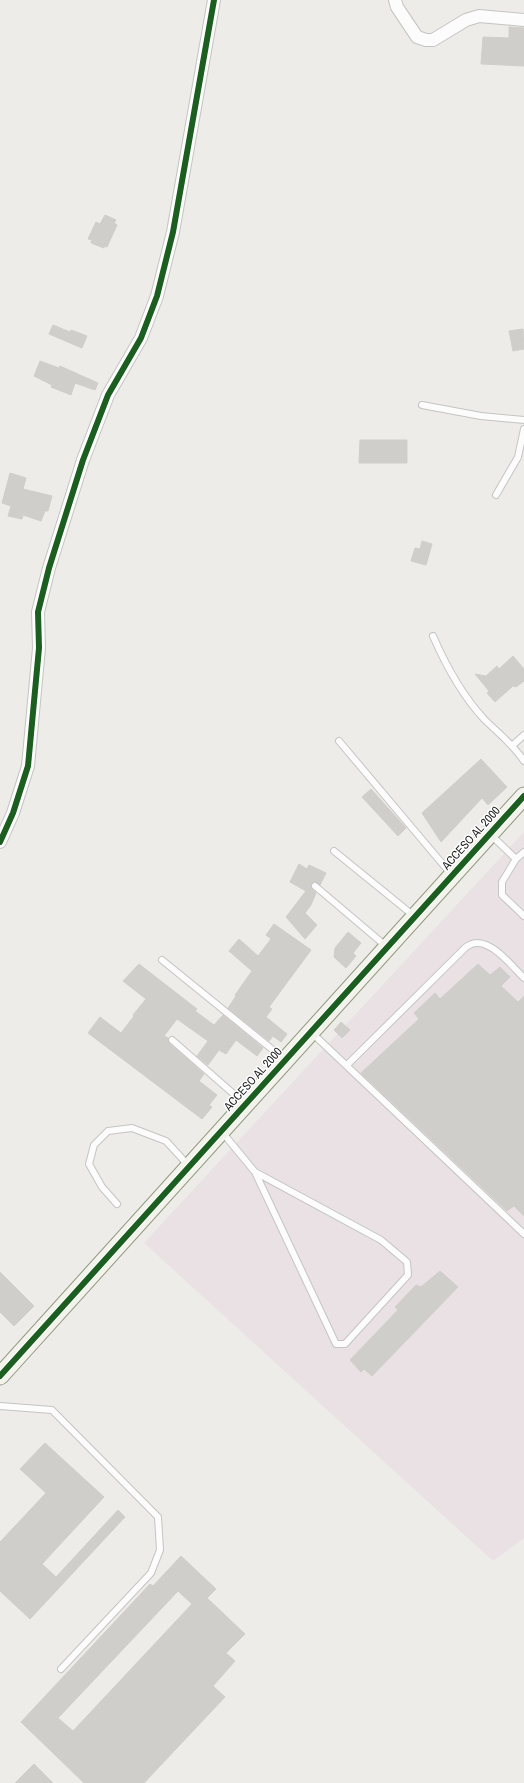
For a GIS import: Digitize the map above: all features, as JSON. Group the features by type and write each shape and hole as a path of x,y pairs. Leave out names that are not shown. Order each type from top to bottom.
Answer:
{"street":[{"path":"0,842 13,814 28,766 39,648 38,612 49,568 83,460 108,395 141,338 158,296 173,232 214,0"},
{"path":"395,0 397,7 417,37 426,40 432,40 466,20 479,16 524,20"},
{"name":"ACCESO AL 2000","path":"0,1376 524,796"}],"lane":[{"path":"422,405 481,416 524,420"},
{"path":"496,495 518,457 524,429"},
{"path":"433,636 443,659 462,692 485,719 513,746 524,761"},
{"path":"513,746 524,735"},
{"path":"339,741 452,875"},
{"path":"489,834 516,858"},
{"path":"334,851 414,916"},
{"path":"524,852 516,858 502,882 502,895 524,916"},
{"path":"315,886 387,946"},
{"path":"347,1065 466,947 476,942 486,944 503,956 524,978"},
{"path":"162,960 285,1060"},
{"path":"311,1031 524,1234"},
{"path":"172,1040 246,1104"},
{"path":"117,1204 102,1187 89,1164 94,1144 108,1131 132,1128 166,1141 189,1167"},
{"path":"222,1131 255,1172 336,1344 345,1344 408,1275 408,1262 382,1240 255,1172"},
{"path":"0,1406 52,1410 158,1517 160,1550 151,1573 62,1669"}],"shaded area":[{"path":"524,832 524,1538 493,1561 144,1243"}],"building":[{"path":"509,27 524,28 524,66 481,64 483,37 509,38"},
{"path":"105,215 116,220 114,223 117,225 107,247 104,246 104,248 91,243 92,240 88,239 96,222 100,224"},
{"path":"53,325 70,332 71,330 87,336 82,348 49,334"},
{"path":"523,329 524,349 513,351 509,331"},
{"path":"40,361 59,368 60,366 98,383 95,390 75,383 71,395 51,387 52,385 34,376"},
{"path":"360,440 407,440 407,463 359,463"},
{"path":"10,473 26,478 23,489 52,496 48,511 45,511 41,521 23,515 22,519 8,516 11,506 2,503"},
{"path":"422,541 432,544 426,565 411,561 415,548 420,549"},
{"path":"513,656 524,669 524,681 516,687 513,686 495,702 487,693 489,691 475,674 486,676 497,666 499,669"},
{"path":"481,759 507,787 488,805 482,798 441,842 422,813"},
{"path":"371,789 406,828 398,836 362,797"},
{"path":"299,864 307,869 309,865 326,873 320,885 315,882 311,885 311,888 316,893 311,905 305,913 317,925 305,939 286,917 306,891 290,882"},
{"path":"274,924 311,950 269,1007 272,1009 266,1017 287,1034 281,1042 273,1036 269,1041 228,1008 236,996 235,995 252,971 229,951 239,939 258,956 271,939 266,935"},
{"path":"348,932 361,943 353,953 356,956 346,968 334,957 335,948"},
{"path":"139,964 197,1009 195,1011 214,1025 223,1015 263,1048 257,1056 236,1040 226,1054 219,1050 208,1065 197,1056 208,1041 177,1019 164,1036 168,1038 169,1043 204,1074 199,1081 217,1095 209,1105 212,1107 202,1119 88,1033 100,1017 121,1033 134,1016 133,1015 146,999 123,981"},
{"path":"478,964 490,975 500,967 510,977 501,986 518,1002 524,996 524,1216 514,1206 507,1211 361,1073 419,1019 414,1013 435,993 440,999"},
{"path":"341,1022 350,1030 342,1038 334,1030"},
{"path":"440,1271 458,1287 372,1376 364,1369 361,1372 350,1360 398,1310 395,1307 416,1285 421,1287"},
{"path":"0,1272 34,1306 14,1326 0,1312"},
{"path":"45,1443 104,1497 42,1564 56,1577 118,1510 125,1517 30,1619 0,1591 0,1542 46,1493 20,1469"},
{"path":"181,1556 216,1589 207,1598 245,1634 226,1653 235,1661 213,1686 225,1697 144,1783 84,1783 21,1722 150,1584 153,1586","holes":["178,1591 192,1604 73,1731 58,1718"]},
{"path":"34,1764 53,1783 15,1783"}],"cycle path":[{"path":"0,842 13,813 28,766 39,648 38,612 49,568 83,460 108,395 141,338 157,296 173,232 214,0"},
{"path":"0,1376 524,796"}]}
